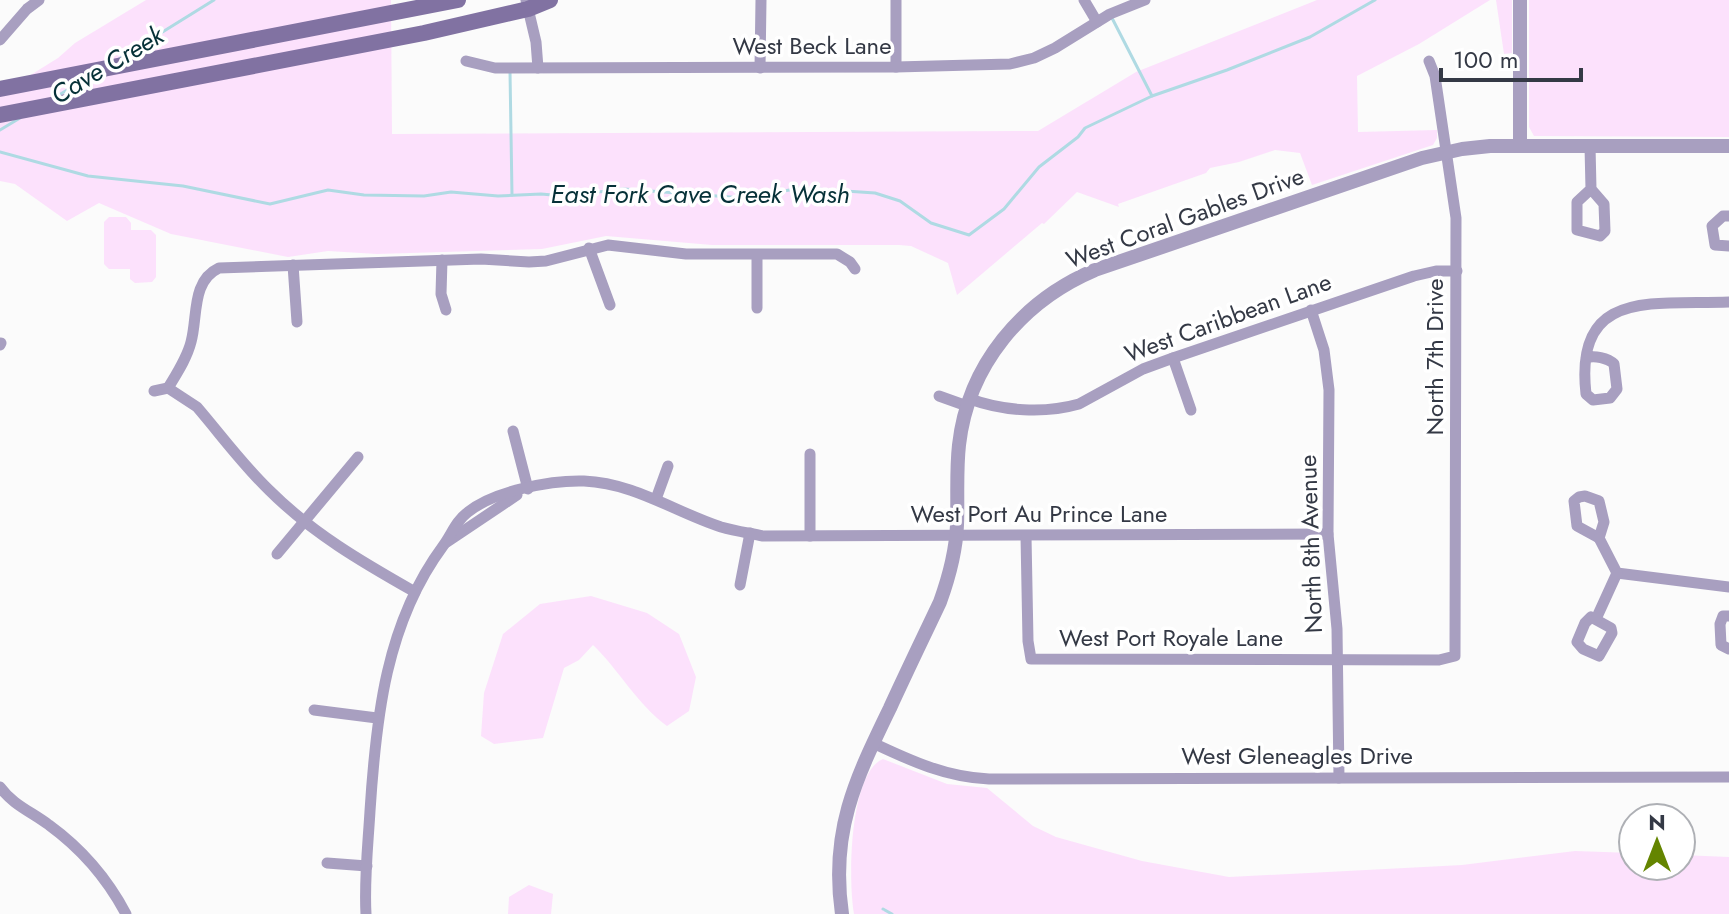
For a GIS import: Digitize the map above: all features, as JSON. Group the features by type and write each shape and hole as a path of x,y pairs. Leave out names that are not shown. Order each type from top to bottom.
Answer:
{"main road":[{"path":"0,89 458,0"},
{"path":"0,115 424,33 550,0"}],"street":[{"path":"1,38 39,0"},
{"path":"760,68 761,0"},
{"path":"896,0 896,67"},
{"path":"1084,0 1097,22"},
{"name":"West Beck Lane","path":"466,61 484,67 538,68 1010,64 1034,58 1097,22 1145,0"},
{"path":"1520,0 1520,146"},
{"path":"527,5 536,42 538,68"},
{"name":"North 7th Drive","path":"1429,61 1435,76 1455,203 1455,656"},
{"name":"West Coral Gables Drive","path":"842,914 840,851 854,785 940,602 948,578 956,536 958,456 969,403 988,360 1011,328 1038,303 1078,277 1111,264 1447,152 1477,147 1520,146 1729,146"},
{"path":"1590,146 1591,189"},
{"path":"1729,216 1723,216 1712,226 1715,245 1729,246"},
{"path":"168,388 188,353 201,285 211,271 219,268 442,260 537,262 608,245 679,254 837,254 855,269"},
{"path":"589,248 610,305"},
{"path":"757,255 757,308"},
{"path":"442,260 441,294 446,310"},
{"path":"293,265 297,322"},
{"name":"West Caribbean Lane","path":"939,396 1001,408 1068,407 1143,369 1173,358 1425,273 1457,271"},
{"path":"1586,358 1586,345 1600,323 1621,309 1639,305 1729,302"},
{"name":"North 8th Avenue","path":"1311,310 1324,350 1329,390 1328,534 1338,660 1339,778"},
{"path":"1173,358 1191,410"},
{"path":"154,391 168,388 197,407 268,490 304,522 359,560 415,592"},
{"path":"513,431 528,489"},
{"path":"810,454 810,536"},
{"path":"277,554 358,457"},
{"path":"656,499 668,466"},
{"name":"West Port Au Prince Lane","path":"366,914 377,718 391,655 415,592 447,542 453,526 469,510 499,495 582,481 620,486 721,526 763,536 1328,534"},
{"path":"740,585 750,533"},
{"name":"West Port Royale Lane","path":"1026,536 1031,659 1439,660 1455,656"},
{"path":"1599,538 1617,573"},
{"path":"1617,573 1729,587"},
{"path":"1596,619 1617,573"},
{"path":"1729,616 1723,616 1720,624 1721,645 1729,649"},
{"path":"314,710 377,718"},
{"name":"West Gleneagles Drive","path":"873,743 929,769 966,778 1729,777"},
{"path":"0,787 17,805 49,825 79,850 103,876 126,914"},
{"path":"327,863 367,866"}],"shaded area":[{"path":"146,0 391,0 392,134 1038,131 1136,72 1317,0 1490,0 1419,44 1357,76 1358,132 1437,130 1433,145 1312,185 1300,153 1275,150 1210,168 1206,173 1118,204 1119,207 1077,192 1044,224 957,295 948,263 911,246 899,245 712,245 606,236 542,249 377,254 328,251 288,257 171,234 99,203 67,221 15,184 0,181 0,94"},
{"path":"1496,0 1512,0 1512,53 1504,54"},
{"path":"1529,0 1729,0 1729,137 1534,136 1529,127"},
{"path":"109,217 126,217 131,223 131,230 151,230 156,235 156,277 152,282 135,283 130,279 130,269 109,269 104,264 104,222"},
{"path":"591,596 647,613 679,634 696,677 689,711 667,726 646,708 593,645 579,660 564,668 543,738 494,744 481,736 484,693 503,634 540,604"},
{"path":"883,759 947,784 987,788 1033,826 1056,837 1142,861 1229,877 1462,865 1575,851 1617,852 1617,882 1697,882 1697,856 1729,857 1729,914 854,914 851,878 854,829 863,784 872,768"},
{"path":"529,885 553,894 551,914 508,914 509,897"}],"waterway":[{"name":"Cave Creek","path":"119,59 214,0"},
{"name":"East Fork Cave Creek Wash","path":"0,152 88,176 183,186 270,204 328,190 364,195 424,196 451,192 564,196 624,189 743,198 801,188 875,193 900,201 931,223 969,235 1004,209 1039,167 1085,128 1152,96 1310,37 1375,0"},
{"path":"1112,18 1152,96"},
{"path":"510,72 512,195"},
{"name":"Cave Creek","path":"54,98 82,81"},
{"name":"Cave Creek","path":"0,130 20,118"},
{"path":"883,909 892,914"}]}
